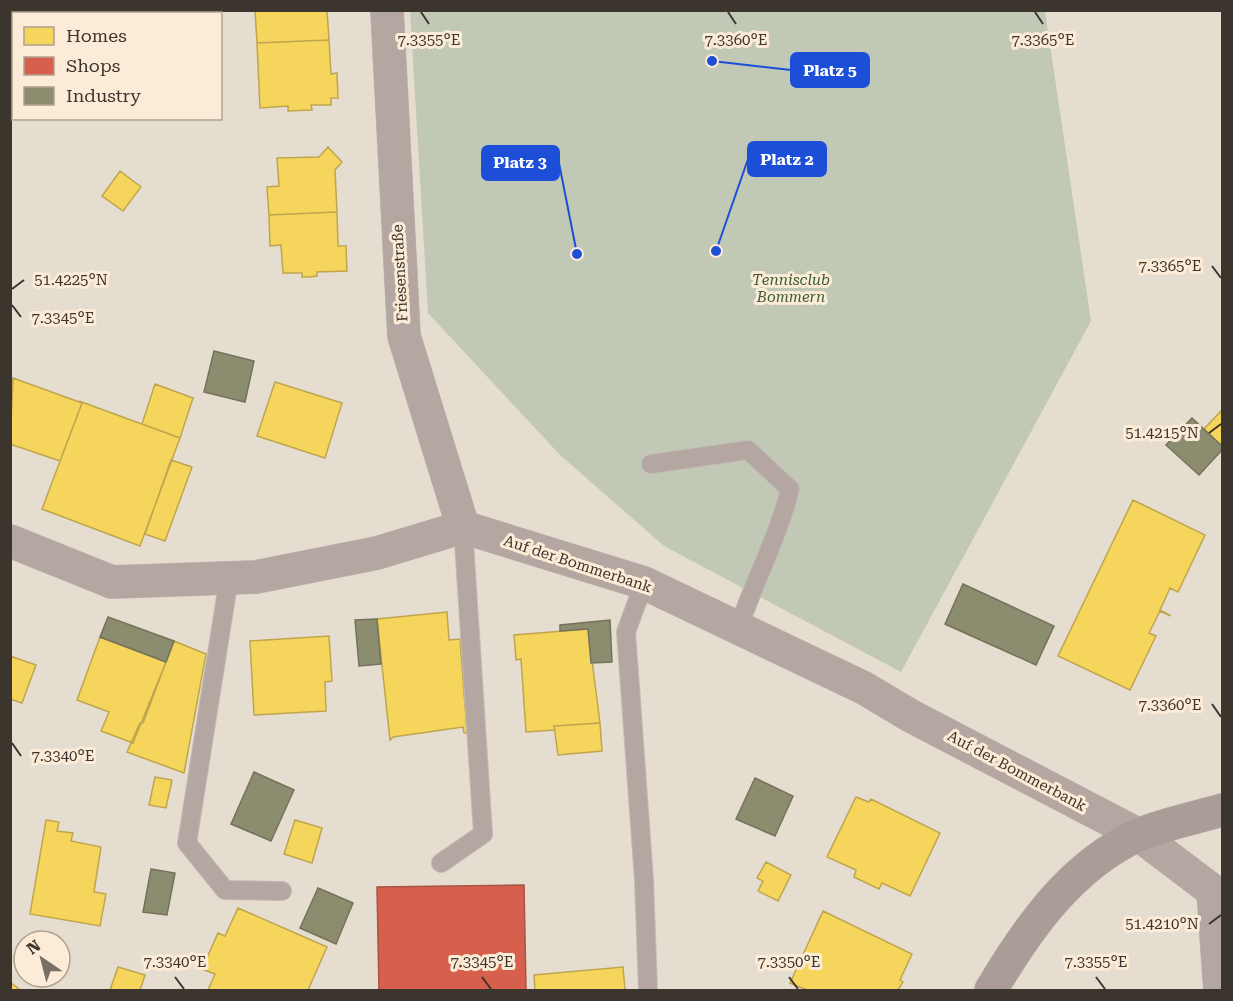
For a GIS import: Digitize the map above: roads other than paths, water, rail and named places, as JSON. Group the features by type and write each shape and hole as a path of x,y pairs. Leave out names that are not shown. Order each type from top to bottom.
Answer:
{"street":[{"name":"Friesenstraße","path":"387,10 404,336 463,527"},
{"path":"10,541 112,582 256,577 377,553 463,527"},
{"name":"Auf der Bommerbank","path":"463,527 644,583 864,688 911,717 1139,835 1213,891 1220,990"},
{"path":"991,990 1018,944 1052,903 1091,863 1139,835 1222,810"}],"lane":[{"path":"651,464 748,450 790,489 784,516 750,592 738,629"},
{"path":"441,863 483,834 463,527"},
{"path":"229,578 187,843 225,890 282,891"},
{"path":"644,583 626,632 644,880 648,990"}],"place":[{"name":"Platz 5","path":"712,61"},
{"name":"Platz 2","path":"716,251"},
{"name":"Platz 3","path":"577,254"}],"park label":[{"name":"Tennisclub Bommern","path":"791,288"}]}
